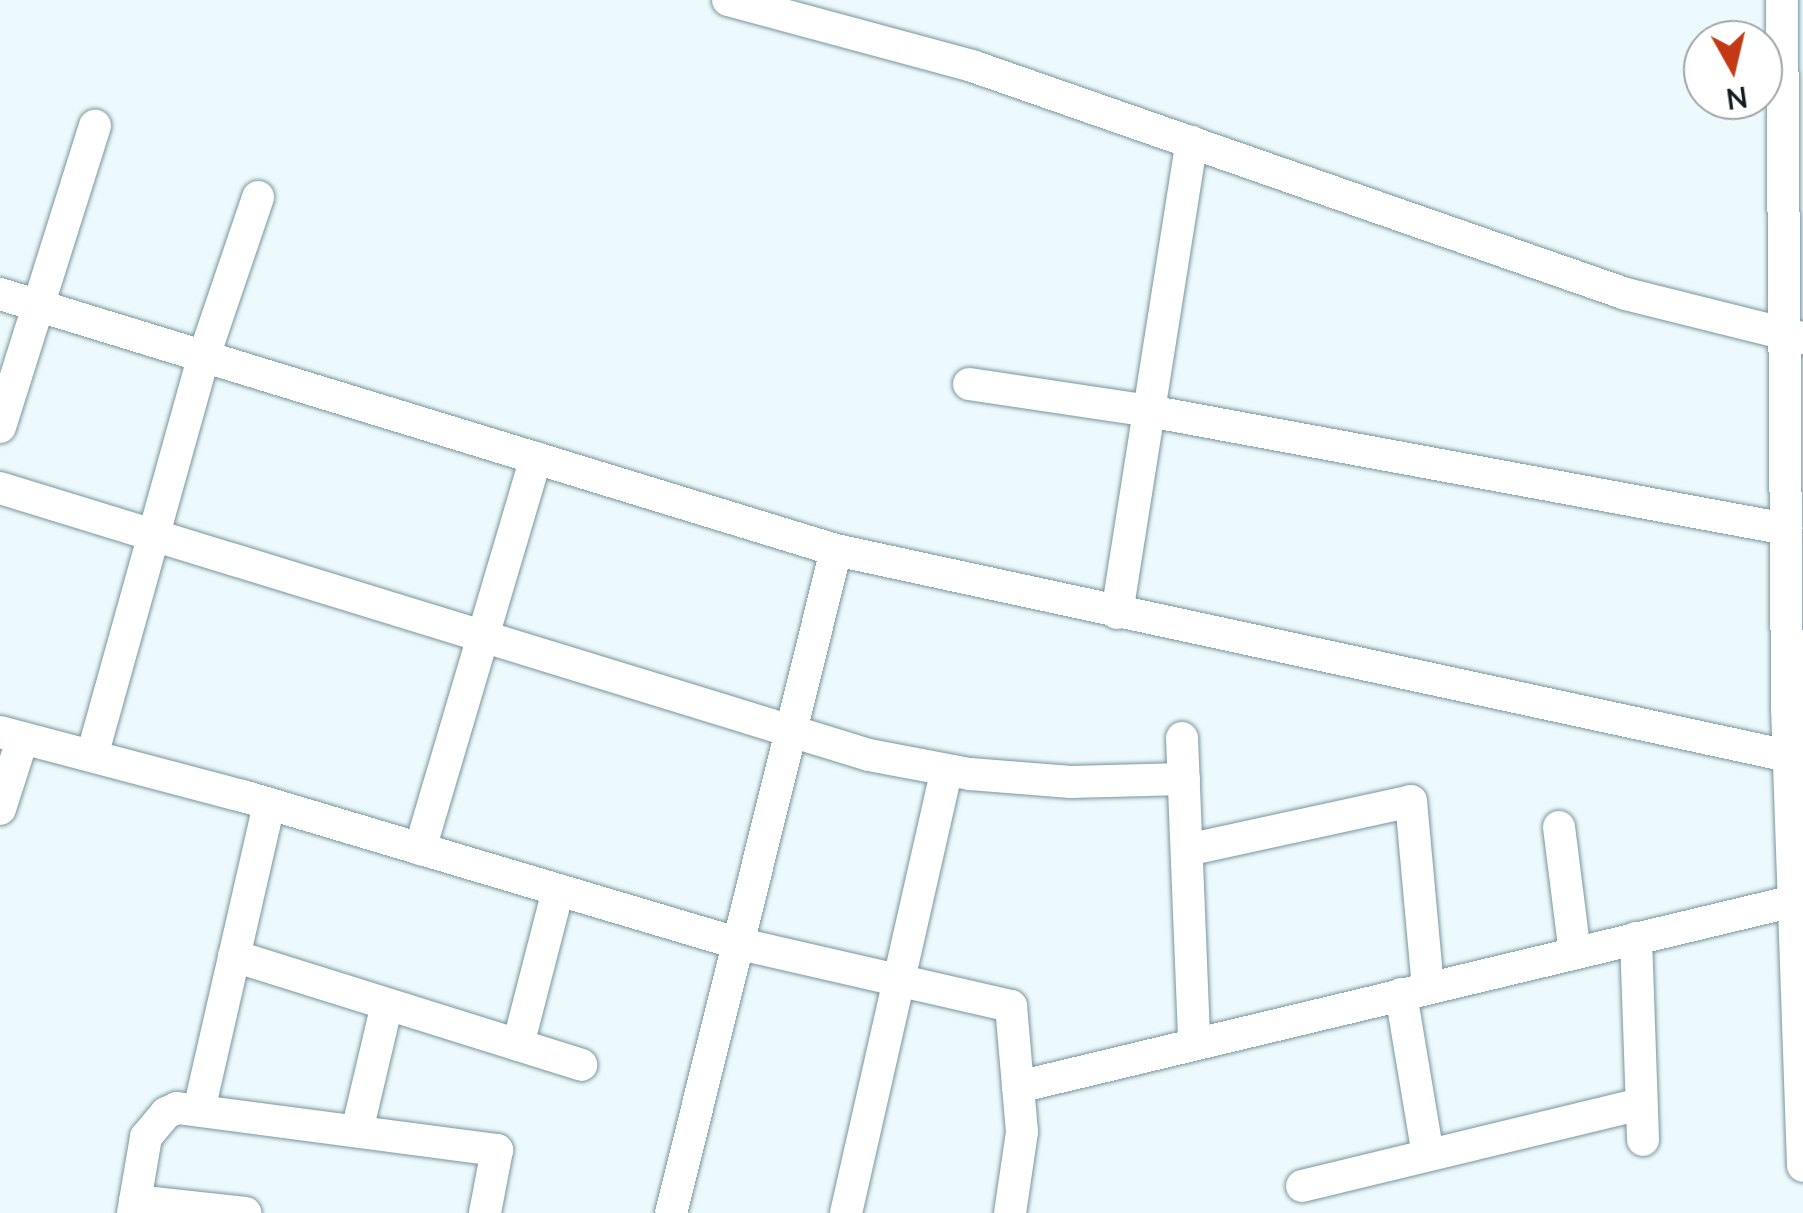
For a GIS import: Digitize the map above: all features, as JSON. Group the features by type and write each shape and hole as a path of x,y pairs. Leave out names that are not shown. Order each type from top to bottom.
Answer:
{"street":[{"path":"728,0 972,66 1626,294 1794,337"},
{"path":"1782,0 1794,337 1786,529 1788,756 1803,1166"},
{"path":"0,427 95,126"},
{"path":"1116,614 1192,142"},
{"path":"92,756 204,356 258,197"},
{"path":"0,294 836,550 1116,614 1788,756"},
{"path":"969,384 1149,411 1786,529"},
{"path":"420,849 536,458"},
{"path":"0,488 870,755 947,770 1071,782 1184,779"},
{"path":"671,1213 836,550"},
{"path":"0,809 10,738 269,804 740,944 1012,1006 1022,1132 1010,1213"},
{"path":"1182,738 1194,1043"},
{"path":"846,1213 947,770"},
{"path":"1186,850 1410,802 1414,990 1428,1155"},
{"path":"198,1110 269,804"},
{"path":"1559,827 1575,953"},
{"path":"518,1045 558,890"},
{"path":"1018,1086 1794,901"},
{"path":"1636,938 1643,1140"},
{"path":"234,956 581,1065"},
{"path":"357,1131 387,1004"},
{"path":"1302,1186 1641,1104"},
{"path":"245,1213 134,1207 146,1137 166,1113 198,1110 498,1150 484,1213"}]}
